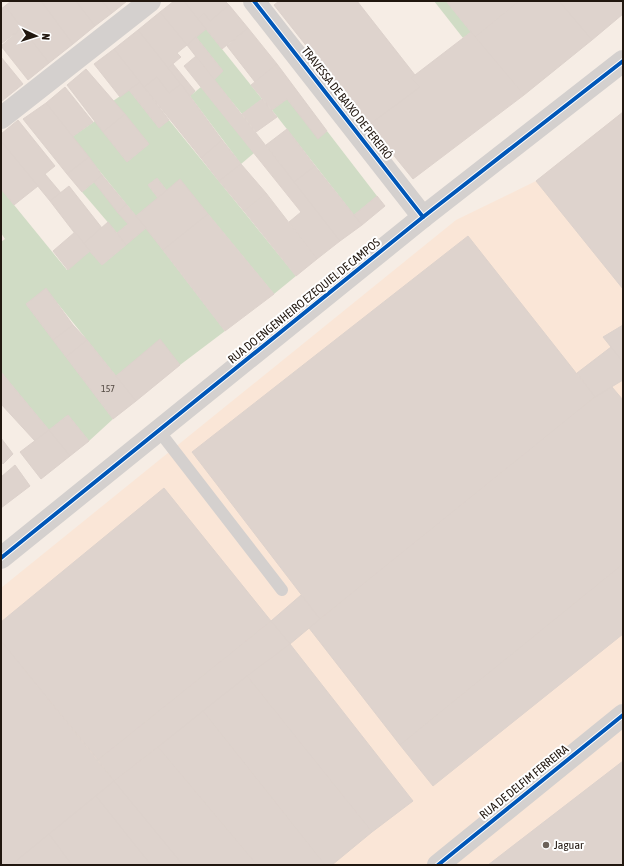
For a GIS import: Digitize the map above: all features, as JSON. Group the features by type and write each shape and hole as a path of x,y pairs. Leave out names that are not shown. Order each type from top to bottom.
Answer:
{"street":[{"path":"1,118 150,1"},
{"name":"TRAVESSA DE BAIXO DE PEREIRÓ","path":"254,1 423,217"},
{"name":"RUA DO ENGENHEIRO EZEQUIEL DE CAMPOS","path":"1,558 423,217 623,62"},
{"name":"RUA DE DELFIM FERREIRA","path":"438,865 623,715"}],"lane":[{"path":"159,431 282,590"}],"shaded area":[{"path":"623,112 623,865 1,865 1,588 456,220 536,181"}],"green space":[{"path":"434,1 446,1 471,32 463,38"},
{"path":"206,29 262,99 242,114 214,80 223,71 196,37"},
{"path":"201,87 254,153 241,164 190,96"},
{"path":"129,90 159,128 169,120 296,276 274,294 180,180 167,191 157,178 148,185 158,198 136,216 72,137 95,121 127,162 149,144 113,101"},
{"path":"287,99 318,138 327,131 377,196 354,215 272,110"},
{"path":"94,182 128,224 117,233 82,192"},
{"path":"1,189 67,270 90,251 102,265 146,228 225,331 180,365 160,340 116,376 46,289 26,304 113,419 89,441 68,415 49,430 1,372 1,242 5,239 1,233"}],"building":[{"path":"11,1 41,1 73,44 49,63 5,6"},
{"path":"41,1 76,1 95,26 73,44"},
{"path":"76,1 102,1 112,13 95,26"},
{"path":"102,1 127,1 112,13"},
{"path":"174,1 184,1 206,29 187,45 160,12"},
{"path":"184,1 225,1 229,5 210,21 204,13 198,19"},
{"path":"279,1 357,1 415,75 411,78 420,87 369,125 274,5"},
{"path":"446,1 519,1 475,37"},
{"path":"519,1 559,1 592,40 524,95 475,37"},
{"path":"559,1 623,1 623,14 592,40"},
{"path":"229,5 248,28 222,49 198,19 204,13 210,21"},
{"path":"5,6 22,28 1,44 1,9"},
{"path":"160,12 187,45 177,53 181,57 168,68 138,30"},
{"path":"22,28 49,63 28,80 1,46"},
{"path":"248,28 277,64 255,82 227,46"},
{"path":"138,30 181,84 169,93 157,77 144,87 114,49"},
{"path":"471,32 524,95 413,179 369,125 420,87 411,78"},
{"path":"196,37 223,71 214,80 187,45"},
{"path":"114,49 140,82 120,97 94,64"},
{"path":"196,56 340,241 317,259 289,222 301,212 184,66"},
{"path":"1,57 23,84 2,101 1,100"},
{"path":"173,64 195,91 190,96 168,68"},
{"path":"277,64 327,131 318,139 287,99 272,110 251,85"},
{"path":"86,69 125,114 103,132 67,85"},
{"path":"157,77 169,93 181,84 222,140 201,158 144,87"},
{"path":"140,82 169,120 159,128 129,90"},
{"path":"65,87 93,122 72,137 46,103"},
{"path":"262,99 277,117 256,132 242,114"},
{"path":"46,103 89,157 67,174 23,119"},
{"path":"623,112 623,289 536,181"},
{"path":"125,114 149,144 127,162 103,132"},
{"path":"18,120 55,166 45,174 61,193 50,201 1,141 1,134"},
{"path":"287,129 315,166 294,182 266,145"},
{"path":"222,140 241,164 219,181 201,158"},
{"path":"1,141 38,186 14,205 1,189"},
{"path":"89,157 102,175 82,192 67,174"},
{"path":"241,164 266,193 244,211 219,181"},
{"path":"315,166 362,225 340,241 294,182"},
{"path":"102,175 126,204 118,213 94,182"},
{"path":"157,178 167,191 158,198 148,185"},
{"path":"180,179 208,214 163,250 136,216"},
{"path":"69,186 102,228 83,244 50,201"},
{"path":"266,193 317,259 296,276 244,211"},
{"path":"377,196 385,206 362,225 354,215"},
{"path":"126,204 146,228 126,245 117,233 128,224 118,213"},
{"path":"208,214 274,294 225,331 163,250"},
{"path":"108,222 126,245 102,265 83,244"},
{"path":"75,232 90,251 68,270 53,251"},
{"path":"468,236 595,397 320,619 192,452"},
{"path":"46,288 73,325 53,340 26,304"},
{"path":"73,325 87,340 66,357 53,340"},
{"path":"623,325 623,362 603,337"},
{"path":"160,339 180,365 136,401 116,376"},
{"path":"87,340 136,401 113,419 66,357"},
{"path":"611,347 623,362 623,380 595,397 577,373"},
{"path":"1,372 49,430 35,441 1,404"},
{"path":"612,387 623,400 623,564 400,745 309,628 595,397"},
{"path":"68,415 89,441 70,456 49,430"},
{"path":"49,430 70,456 41,479 20,452"},
{"path":"1,438 13,454 3,464 1,461"},
{"path":"15,465 30,486 1,508 1,477"},
{"path":"164,488 271,621 98,760 1,641 1,622"},
{"path":"623,564 623,634 433,786 400,745"},
{"path":"301,595 320,619 290,644 271,621"},
{"path":"271,621 290,644 114,781 98,760"},
{"path":"1,641 114,781 11,865 1,865"},
{"path":"290,644 413,801 372,832 247,676"},
{"path":"247,676 372,832 332,865 325,865 203,711"},
{"path":"203,711 325,865 257,865 158,747"},
{"path":"158,747 257,865 183,865 114,781"},
{"path":"623,761 623,865 488,865"},
{"path":"114,781 183,865 151,865 96,796"},
{"path":"96,796 151,865 72,865 49,834"},
{"path":"49,834 72,865 11,865"}],"cycle path":[{"path":"254,1 423,217"},
{"path":"1,558 423,217 623,61"},
{"path":"438,865 623,715"}],"place":[{"name":"Jaguar","path":"546,845"}]}
